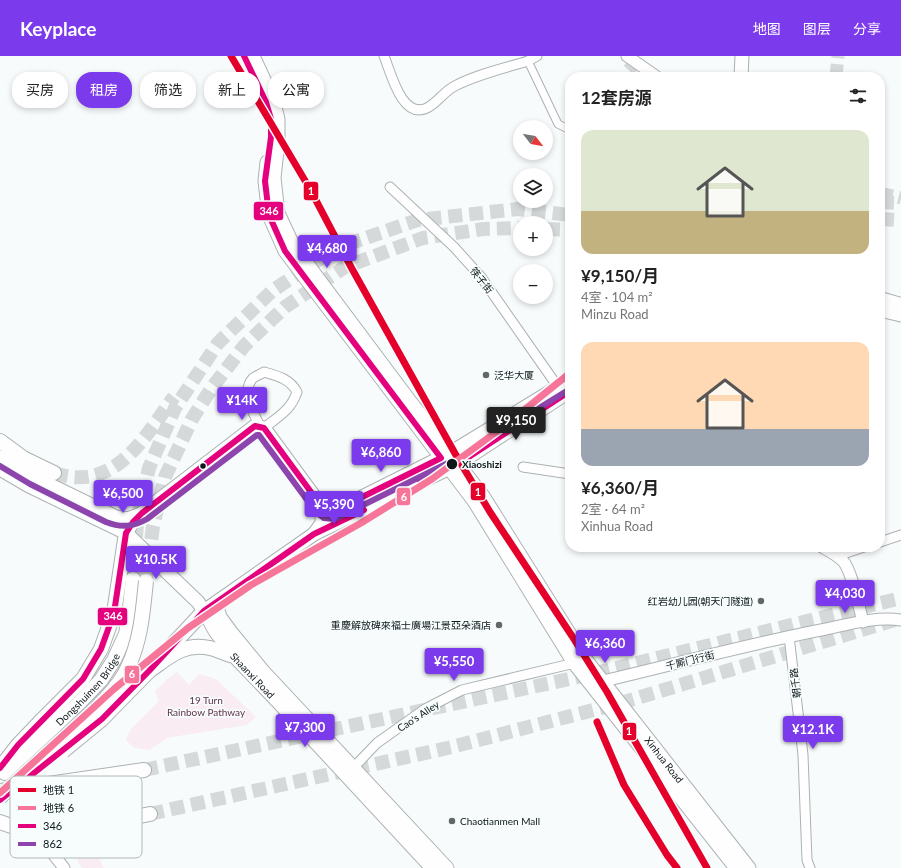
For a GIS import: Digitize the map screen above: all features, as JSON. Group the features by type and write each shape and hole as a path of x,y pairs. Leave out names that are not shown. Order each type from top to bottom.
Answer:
{"main road":[{"name":"Xinhua Road","path":"244,56 266,102 271,119 271,137 264,181 269,215 285,250 449,461"},
{"name":"Xinhua Road","path":"253,56 273,99 278,119 278,141 274,178 278,213 293,245 449,461 580,661 736,868"},
{"path":"741,72 742,56"},
{"path":"885,300 901,305"},
{"path":"885,311 901,315"},
{"path":"30,776 102,719 149,671 178,647 204,611 314,534 425,479 449,461 564,390"},
{"path":"0,768 18,744 83,679 101,649 114,614 133,578 126,533 133,522 142,513 255,426 262,427 322,508 327,510 334,511 449,461"},
{"path":"0,441 23,458 54,473"},
{"path":"0,457 34,477 116,517 127,519 142,513"},
{"name":"Shaanxi Road","path":"0,469 29,486 126,533 198,602 215,631 234,656 279,702 432,868"},
{"path":"314,534 322,523 322,508"},
{"name":"Dongshuimen Bridge","path":"0,777 79,703 101,680 114,660 126,634 133,578"},
{"name":"Dongshuimen Bridge","path":"24,776 88,716 109,694 128,669 135,650 142,620 133,578"},
{"name":"Shaanxi Road","path":"217,602 220,617 263,671 447,868"},
{"path":"178,647 198,646 211,648 234,656"},
{"name":"Xinhua Road","path":"597,683 749,868"},
{"path":"103,776 144,770"},
{"path":"0,791 10,790"},
{"name":"Dongshuimen Bridge","path":"0,799 10,790"},
{"path":"0,799 10,791"},
{"path":"142,816 150,814"},
{"path":"0,822 10,826"}],"street":[{"path":"384,56 401,98 408,106 419,110 428,108 452,87 469,79 537,56"},
{"path":"627,56 649,72"},
{"path":"528,60 558,124 565,128"},
{"name":"筷子街","path":"390,187 454,247 481,277 564,390"},
{"path":"264,372 283,378 293,385 297,392 294,401 288,409 262,427 250,407 248,394 253,378 264,372"},
{"path":"523,467 565,473"},
{"path":"885,540 901,535"},
{"path":"830,552 844,562 849,571 863,622"},
{"path":"837,556 849,552"},
{"path":"789,636 863,622 893,618 901,620"},
{"name":"千厮门行街","path":"597,683 789,636"},
{"name":"朝千路","path":"789,636 803,755 807,860 810,868"},
{"name":"Cao's Alley","path":"354,767 377,743 425,709 462,690 580,661"},
{"path":"56,858 64,868"}],"green space":[{"name":"19 Turn Rainbow Pathway","path":"177,672 189,685 199,674 217,680 256,717 247,725 167,738 149,750 134,748 126,740 130,730 159,701 155,691 167,679"},
{"path":"81,858 99,858 104,868 82,868 77,860"}],"tunnel":[{"path":"836,72 838,56"},
{"path":"628,61 640,72"},
{"path":"885,194 901,198"},
{"path":"885,202 901,203"},
{"path":"133,579 137,522 149,468 175,408 218,343 272,291 336,248 418,220 518,209 565,214"},
{"path":"885,219 901,220"},
{"path":"146,581 153,526 165,477 192,419 211,389 244,346 285,307 345,267 423,238 483,229 513,228"},
{"path":"553,229 565,230"},
{"path":"54,473 75,477 94,475 111,469 138,445 174,397"},
{"path":"144,770 588,675 901,598"},
{"path":"150,814 452,747 624,702 898,619"}],"metro line":[{"name":"1","path":"231,56 310,189 351,267 457,457 490,512 607,692 707,868"},
{"name":"6","path":"19,776 114,689 188,628 251,585 361,523 432,479 503,427 565,377"},
{"name":"1","path":"597,722 624,785 667,855 677,868"},
{"name":"6","path":"0,793 10,784"}],"transit line":[{"name":"346","path":"0,768 18,745 83,679 101,649 114,613 126,533 133,522 142,513 255,426 264,428 322,507 327,510 334,511 441,458 285,251 269,215 265,181 271,137 271,119 266,102 244,56"},
{"name":"862","path":"0,466 30,484 106,522 127,526 137,524 147,519 259,435 316,512 324,518 335,519 454,460 565,392"},
{"name":"346","path":"420,482 458,464 565,394"},
{"name":"346","path":"30,776 102,719 149,671 204,611 314,534 364,510"},
{"name":"346","path":"0,800 10,792"}],"place":[{"name":"泛华大厦","path":"486,375"},
{"name":"Xiaoshizi","path":"452,464"},
{"name":"红岩幼儿园(朝天门隧道)","path":"761,601"},
{"name":"重慶解放碑來福士廣場江景亞朵酒店","path":"499,625"},
{"name":"Chaotianmen Mall","path":"452,821"}]}
